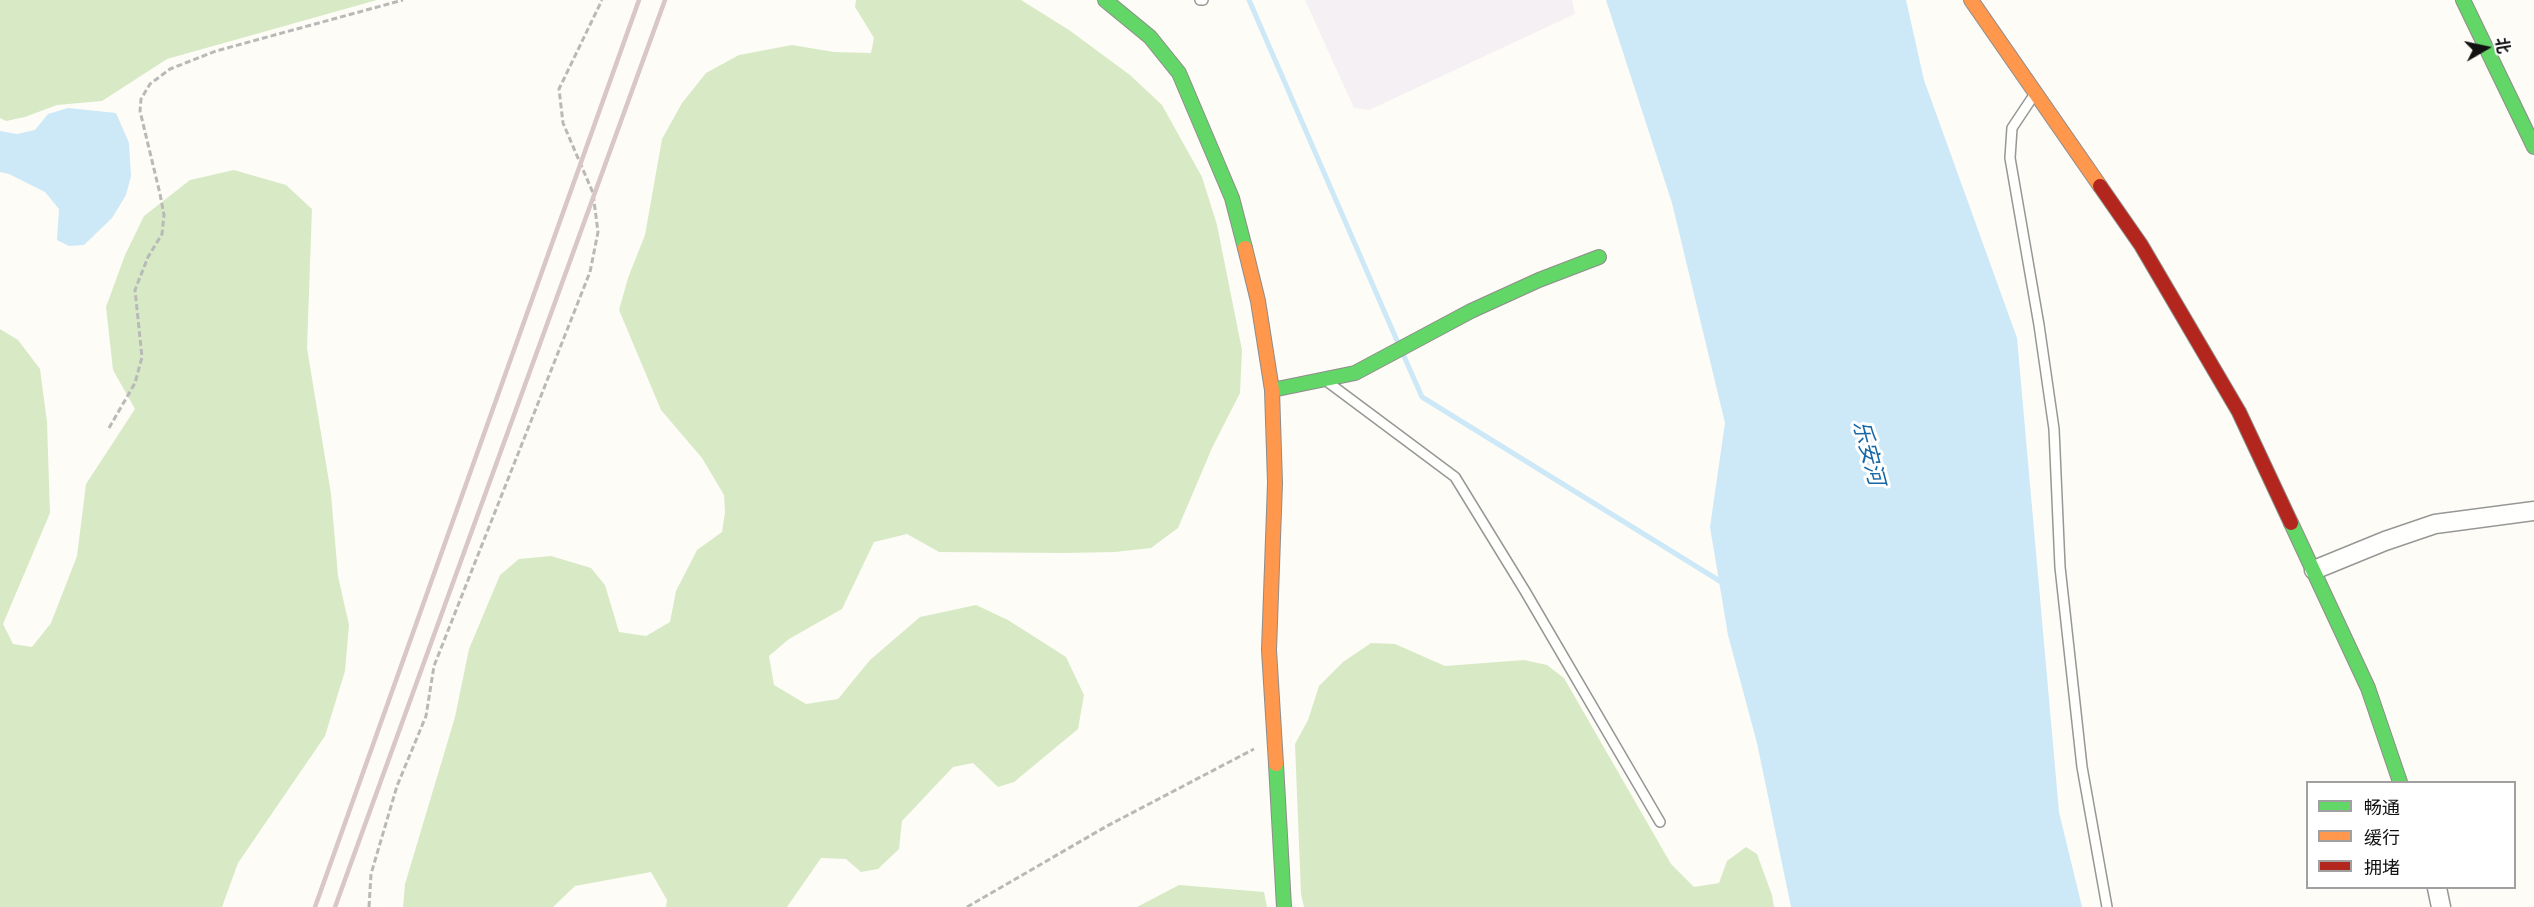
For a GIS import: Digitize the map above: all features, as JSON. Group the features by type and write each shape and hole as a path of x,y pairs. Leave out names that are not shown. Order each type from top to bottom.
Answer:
{"street":[{"path":"1105,0 1150,37 1179,73 1235,209 1258,301 1272,390 1275,483 1269,650 1284,907"},
{"path":"1971,0 2141,245 2228,392 2368,688 2399,781"},
{"path":"2463,0 2534,147"},
{"path":"1272,390 1355,373 1490,302 1599,257"},
{"path":"2314,570 2385,541 2435,524 2534,511"},
{"path":"2437,889 2441,907"}],"lane":[{"path":"2035,93 2012,128 2010,158 2039,325 2054,429 2060,567 2081,755 2107,907"},
{"path":"1324,379 1455,477 1525,591 1660,822"}],"path":[{"path":"108,428 138,374 142,357 135,290 148,257 162,234 164,216 140,111 141,99 150,84 170,69 216,51 403,0"},
{"path":"369,907 371,874 397,786 426,716 434,666 590,272 598,232 593,193 563,123 559,88 602,0"},
{"path":"966,907 1107,826 1274,738"}],"shaded area":[{"path":"1305,0 1572,0 1575,14 1369,110 1354,108"}],"green space":[{"path":"0,0 377,0 167,59 102,101 57,105 25,117 6,121 0,118"},
{"path":"856,0 1021,0 1069,30 1130,75 1162,105 1202,177 1217,225 1242,350 1240,393 1212,448 1178,528 1151,548 1115,552 939,552 907,534 874,542 842,609 789,639 769,656 774,685 806,704 838,699 870,660 920,617 976,605 1008,620 1066,657 1084,695 1078,729 1014,782 998,787 973,763 953,767 902,821 899,849 878,869 861,872 846,859 821,858 787,907 666,907 667,900 651,872 575,886 553,907 403,907 405,884 455,717 469,649 500,575 519,559 551,556 591,568 605,585 619,632 646,636 670,622 676,591 697,550 722,532 725,512 724,495 702,458 661,410 619,310 628,278 645,235 662,139 682,103 706,73 739,55 792,45 834,52 871,53 874,38 855,7"},
{"path":"234,170 286,185 312,209 307,348 331,494 338,576 349,625 345,671 325,736 238,863 222,907 0,907 0,329 18,340 40,369 47,422 50,513 3,624 13,644 32,647 51,623 77,556 86,484 135,409 113,370 106,307 125,255 144,216 190,180"},
{"path":"1371,643 1395,644 1445,666 1524,660 1547,665 1564,678 1671,864 1694,887 1719,883 1727,861 1746,847 1757,854 1774,907 1304,907 1301,894 1295,744 1308,720 1319,686 1343,662"},
{"path":"1179,885 1264,892 1267,907 1137,907"}],"water":[{"name":"乐安河","path":"1606,0 1906,0 1924,80 2017,338 2059,812 2082,907 1791,907 1757,743 1728,635 1710,527 1725,423 1672,203"},
{"path":"68,108 116,113 129,143 131,176 126,195 112,218 84,245 69,246 57,240 59,209 45,192 9,174 0,172 0,131 17,134 35,130 48,114"}],"waterway":[{"path":"1249,0 1398,343"},
{"path":"1403,354 1422,397 1723,583"}],"railway":[{"path":"315,907 639,0"},
{"path":"335,907 665,0"}],"traffic: fast":[{"path":"1105,0 1150,37 1179,73 1232,198 1245,248"},
{"path":"2463,0 2534,147"},
{"path":"1272,390 1355,373 1471,311 1539,280 1599,257"},
{"path":"2291,523 2368,688 2400,781"},
{"path":"1276,764 1284,907"}],"traffic: slow":[{"path":"1971,0 2100,186"},
{"path":"1245,248 1258,301 1272,390 1275,483 1269,650 1276,764"}],"traffic: jam":[{"path":"2100,186 2141,245 2239,412 2291,523"}]}
